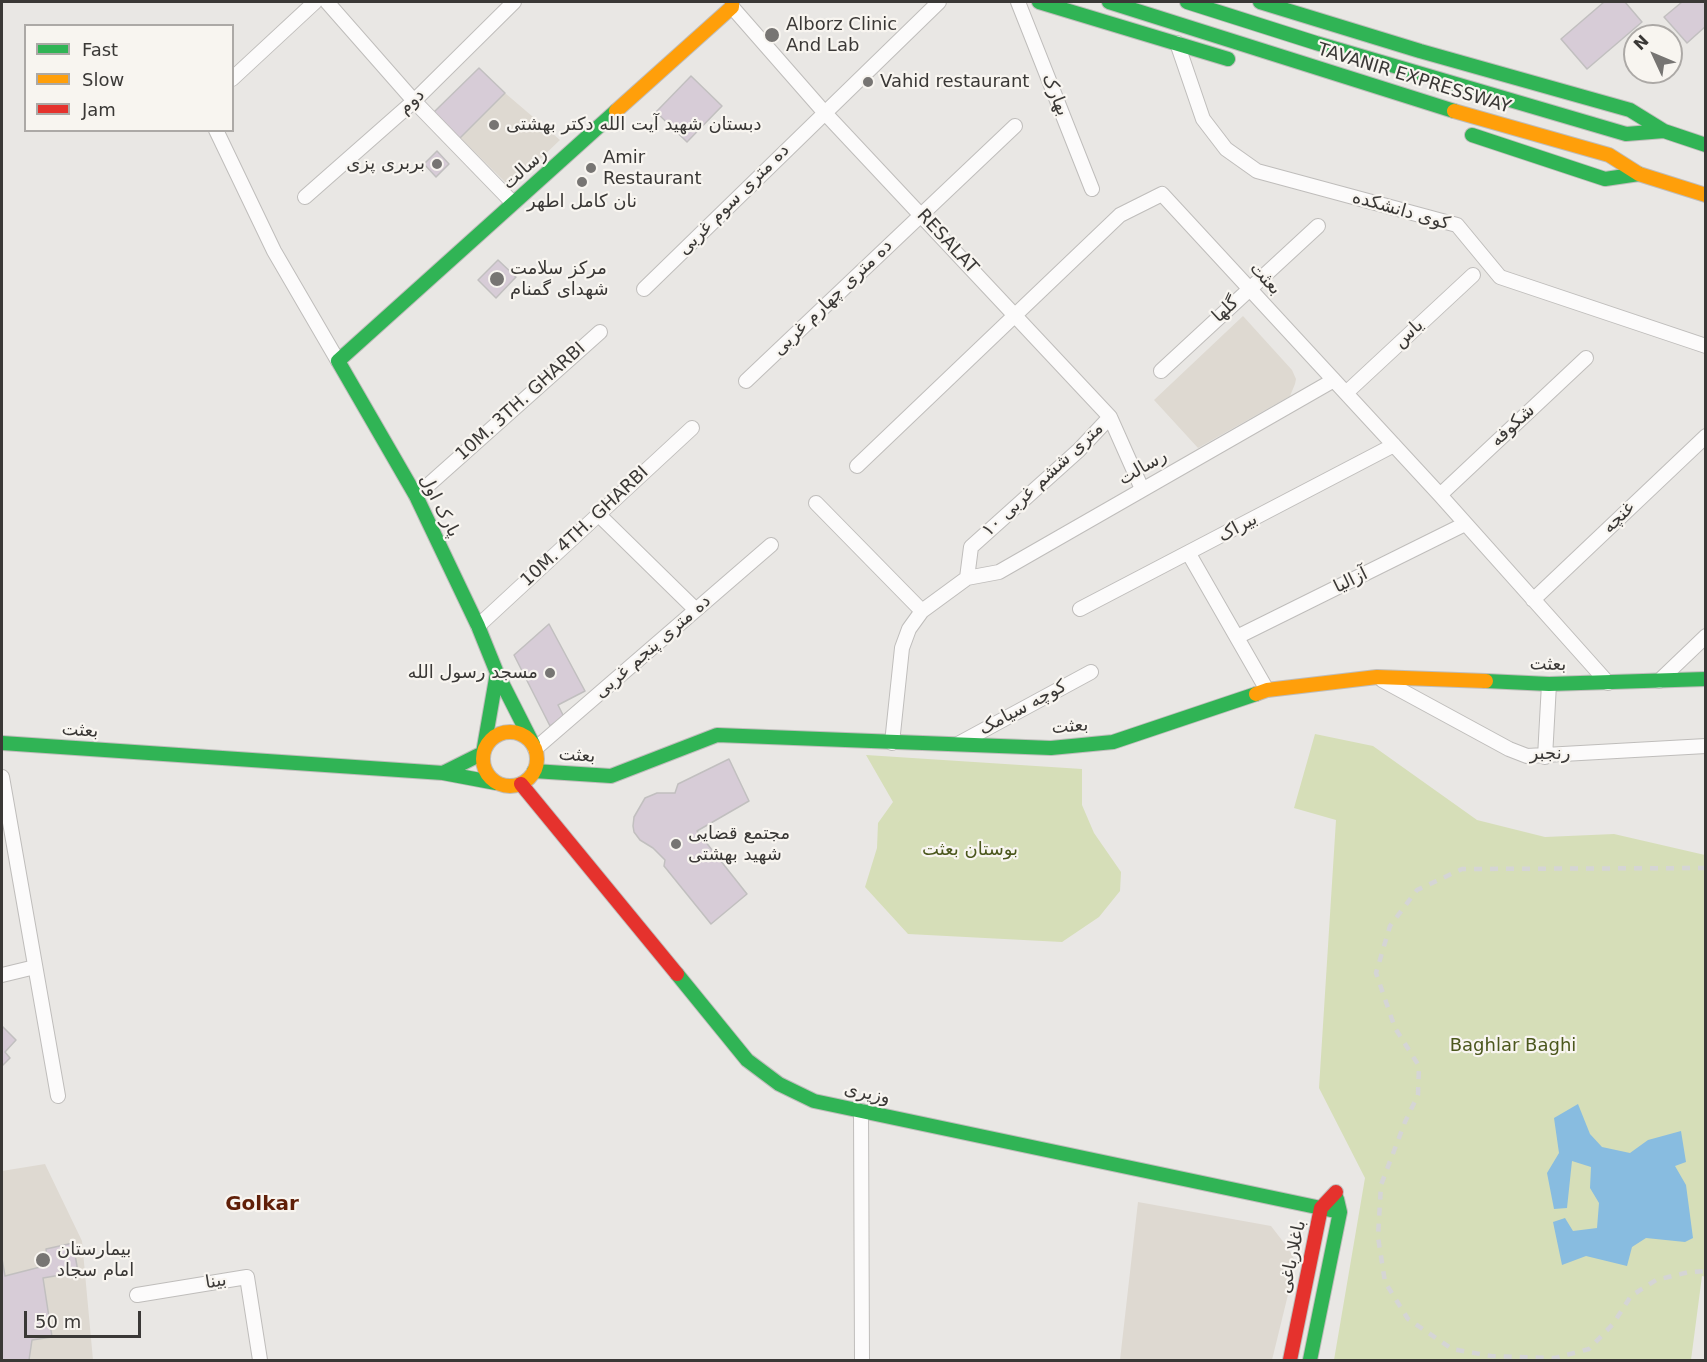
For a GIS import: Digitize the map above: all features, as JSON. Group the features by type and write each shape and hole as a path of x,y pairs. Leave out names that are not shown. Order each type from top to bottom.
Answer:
{"main road":[{"path":"1039,2 1243,63"},
{"name":"TAVANIR EXPRESSWAY","path":"1109,2 1494,124 1609,155 1638,174 1706,195"},
{"name":"TAVANIR EXPRESSWAY","path":"1187,2 1316,43 1626,134 1664,131 1706,145"},
{"path":"1260,2 1630,111 1664,131"},
{"name":"رسالت","path":"338,361 732,4"},
{"path":"1463,132 1605,179 1638,174"},
{"name":"پارک اول","path":"338,361 416,496 478,626 497,673 534,747"},
{"path":"443,773 483,753 493,738 509,732 519,733 527,738 534,747 537,762 534,771 521,784 504,786 496,783 485,770 483,753 497,673"},
{"name":"بعثت","path":"534,771 611,776 717,735 1051,748 1113,742 1267,690 1377,677 1549,684 1706,679"},
{"name":"بعثت","path":"2,743 443,773 496,783"},
{"name":"وزیری","path":"521,784 747,1060 767,1078 787,1090 814,1101 1321,1208"},
{"name":"باغلارباغی","path":"1290,1360 1321,1208 1335,1192 1340,1212 1310,1360"}],"street":[{"path":"234,77 315,2"},
{"path":"327,2 414,101 513,203"},
{"name":"دوم","path":"305,198 414,101 514,2"},
{"name":"ده متری سوم غربی","path":"644,289 939,2"},
{"name":"بهارک","path":"1018,2 1092,189"},
{"name":"RESALAT","path":"732,4 824,112 1110,417 1142,489"},
{"name":"کوی دانشکده","path":"1177,43 1203,119 1226,148 1257,171 1457,225 1500,278 1706,346"},
{"name":"ده متری چهارم غربی","path":"746,381 1015,126"},
{"path":"217,132 274,251 338,361"},
{"name":"بعثت","path":"1015,315 1120,215 1162,194 1440,495 1608,683"},
{"name":"گلها","path":"1161,371 1318,226"},
{"name":"یاس","path":"1346,393 1473,275"},
{"path":"857,466 1015,315"},
{"name":"10M. 3TH. GHARBI","path":"416,496 600,332"},
{"name":"شکوفه","path":"1440,495 1586,358"},
{"name":"رسالت","path":"967,578 999,572 1334,380"},
{"name":"۱۰ متری ششم غربی","path":"967,578 971,547 1079,450 1110,417"},
{"name":"10M. 4TH. GHARBI","path":"478,626 692,428"},
{"name":"غنچه","path":"1533,600 1706,436"},
{"name":"بیراک","path":"1080,609 1394,445"},
{"path":"816,503 922,611"},
{"path":"599,514 696,610"},
{"name":"آزالیا","path":"1237,637 1465,524"},
{"name":"ده متری پنجم غربی","path":"534,747 771,545"},
{"path":"1189,554 1267,690"},
{"path":"892,743 902,648 909,629 922,611 967,578"},
{"path":"1659,681 1706,636"},
{"name":"کوچه سیامک","path":"955,745 1091,672"},
{"name":"رنجبر","path":"1377,677 1509,749 1527,756 1545,757 1706,746"},
{"path":"1545,757 1549,684"},
{"path":"2,777 58,1096"},
{"path":"2,975 35,967"},
{"path":"861,1111 861,1360"},
{"name":"بینا","path":"137,1295 247,1277 260,1360"}],"shaded area":[{"name":"دبستان شهید آیت الله دکتر بهشتی","path":"479,68 560,140 517,181 505,182 434,112"},
{"path":"1243,316 1292,370 1296,379 1295,384 1290,396 1198,448 1154,400"},
{"name":"بیمارستان امام سجاد","path":"45,1164 82,1241 93,1360 2,1360 2,1171"},
{"path":"1138,1202 1271,1226 1296,1262 1272,1360 1120,1360"}],"green space":[{"name":"Baghlar Baghi","path":"1315,734 1373,746 1477,820 1545,837 1614,834 1705,855 1706,1277 1702,1276 1691,1360 1334,1360 1365,1178 1319,1088 1336,820 1294,808"},
{"name":"بوستان بعثت","path":"866,755 1082,769 1082,805 1094,833 1121,872 1120,891 1099,917 1062,942 908,934 865,887 877,848 878,823 893,802"}],"water":[{"path":"1578,1104 1590,1134 1602,1147 1630,1153 1648,1140 1681,1131 1686,1162 1675,1166 1686,1185 1693,1238 1685,1242 1646,1238 1632,1247 1627,1266 1586,1256 1562,1265 1553,1222 1565,1218 1573,1231 1597,1228 1599,1203 1590,1188 1591,1167 1572,1161 1567,1208 1554,1209 1547,1173 1559,1153 1554,1118"}],"building":[{"path":"1604,2 1625,2 1642,22 1623,24 1623,38 1587,69 1561,39"},
{"path":"1682,2 1706,2 1706,26 1687,43 1683,38 1683,24 1670,24 1664,17"},
{"path":"479,68 505,93 459,139 434,112"},
{"path":"691,76 722,106 687,142 656,112"},
{"name":"بربری پزی","path":"437,151 449,164 436,177 424,164"},
{"name":"مرکز سلامت شهدای گمنام","path":"498,260 516,277 496,298 478,280"},
{"name":"مسجد رسول الله","path":"549,624 585,691 558,705 564,717 550,726 514,655"},
{"name":"مجتمع قضایی شهید بهشتی","path":"729,759 749,801 697,831 747,894 711,924 664,866 665,860 653,848 640,840 633,826 634,817 645,798 657,793 675,793 678,784"},
{"path":"2,1026 16,1040 5,1052 10,1058 2,1066"},
{"path":"73,1243 78,1272 43,1278 52,1337 32,1340 29,1360 2,1360 2,1259 5,1276 48,1265 46,1249"}],"railway":[{"path":"1706,868 1462,869 1417,890 1390,926 1376,973 1395,1028 1419,1066 1418,1095 1381,1185 1378,1237 1385,1282 1408,1319 1452,1349 1491,1356 1555,1358 1589,1349 1613,1324 1631,1296 1656,1280 1689,1272 1706,1271"}],"traffic: fast":[{"path":"1039,2 1228,59"},
{"path":"1109,2 1454,111"},
{"path":"1187,2 1316,43 1626,134 1664,131 1706,145"},
{"path":"1260,2 1420,51 1630,110 1664,131"},
{"path":"533,744 497,673 478,626 416,496 338,361 616,111"},
{"path":"1472,135 1605,179 1639,174"},
{"path":"443,773 483,753 497,673"},
{"path":"1486,681 1549,684 1706,679"},
{"path":"534,771 611,776 717,735 1051,748 1113,742 1256,694"},
{"path":"2,743 443,773 496,783"},
{"path":"677,974 747,1060 779,1084 814,1101 1340,1212"},
{"path":"1310,1360 1340,1212 1337,1199"}],"traffic: slow":[{"path":"616,111 732,7 732,2"},
{"path":"1454,111 1609,155 1639,174 1706,195"},
{"path":"1256,694 1267,690 1377,677 1486,681"},
{"path":"505,732 515,732 529,740 535,749 537,759 535,769 529,778 515,786 505,786 488,774 483,764 483,754 495,737 505,732"}],"traffic: jam":[{"path":"521,784 677,974"},
{"path":"1290,1360 1321,1208 1336,1192"}],"place":[{"name":"Alborz Clinic And Lab","path":"772,35"},
{"name":"Vahid restaurant","path":"868,82"},
{"name":"دبستان شهید آیت الله دکتر بهشتی","path":"494,125"},
{"name":"بربری پزی","path":"437,164"},
{"name":"Amir Restaurant","path":"591,168"},
{"name":"نان کامل اطهر","path":"582,182"},
{"name":"مرکز سلامت شهدای گمنام","path":"497,279"},
{"name":"مسجد رسول الله","path":"550,673"},
{"name":"مجتمع قضایی شهید بهشتی","path":"676,844"},
{"name":"بیمارستان امام سجاد","path":"43,1260"}],"district":[{"name":"Golkar","path":"262,1205"}]}
